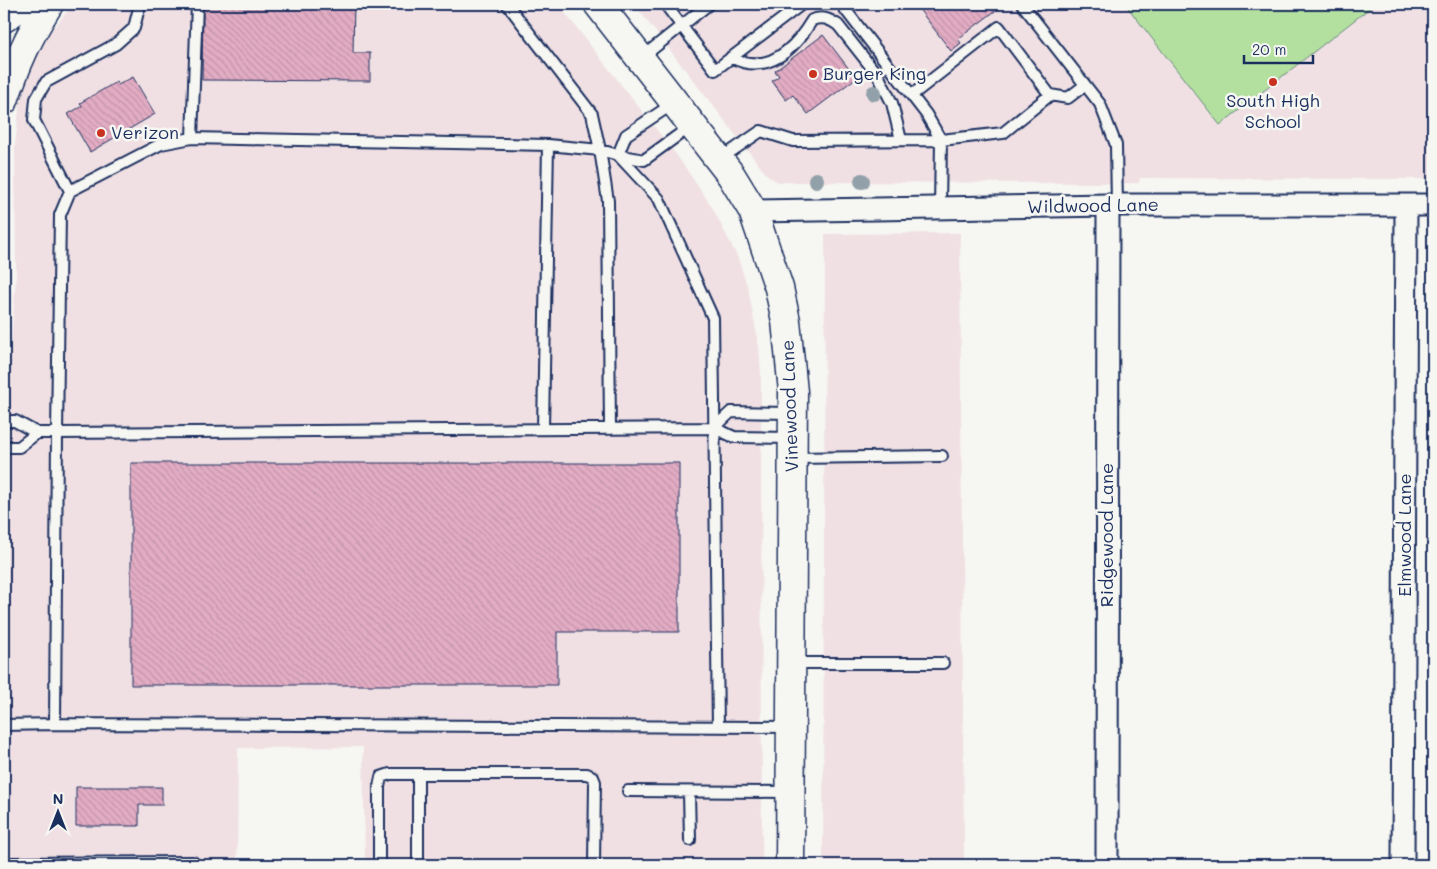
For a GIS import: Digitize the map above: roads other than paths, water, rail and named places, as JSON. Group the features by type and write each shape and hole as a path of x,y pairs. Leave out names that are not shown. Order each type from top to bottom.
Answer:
{"street":[{"path":"4,18 24,4"},
{"path":"4,100 17,61 32,30 50,4"},
{"name":"Vinewood Lane","path":"598,4 719,160 753,211 774,272 786,321 793,392 790,865"},
{"name":"Wildwood Lane","path":"753,211 1113,205 1433,205"},
{"name":"Ridgewood Lane","path":"1107,865 1113,205"},
{"name":"Elmwood Lane","path":"1403,865 1406,205"}],"lane":[{"path":"70,191 34,120 36,99 46,82 116,44 134,28 140,4"},
{"path":"192,138 197,4"},
{"path":"507,4 592,114 608,201 610,429"},
{"path":"665,4 715,70 802,4"},
{"path":"641,58 709,4"},
{"path":"840,4 912,95 941,140 940,208"},
{"path":"1022,4 1100,104 1116,145 1113,205"},
{"path":"731,57 744,64 763,64 775,60 800,39 812,20 824,18 830,20 838,25 879,77 892,103 901,140"},
{"path":"912,95 999,27 1050,95 1068,98 1085,85"},
{"path":"719,160 762,131 793,141 941,140 1002,133 1050,95"},
{"path":"618,155 626,135 675,102"},
{"path":"55,724 60,216 70,191 161,144 192,138 548,145 600,150 644,160 692,125"},
{"path":"543,430 548,145"},
{"path":"618,155 658,198 713,318 718,727"},
{"path":"714,428 731,412 793,436"},
{"path":"4,421 15,421 37,433 714,428 734,437 793,436 942,456"},
{"path":"4,447 19,447 37,433"},
{"path":"792,664 943,663"},
{"path":"4,725 791,727"},
{"path":"379,865 379,787 381,778 390,774 587,774 593,777 595,782 594,865"},
{"path":"418,774 418,865"},
{"path":"628,790 791,792"},
{"path":"689,792 690,840"},
{"path":"4,863 193,862 193,865"}],"place":[{"name":"Burger King","path":"813,74"},
{"name":"South High School","path":"1273,82"},
{"name":"Verizon","path":"101,133"}]}
